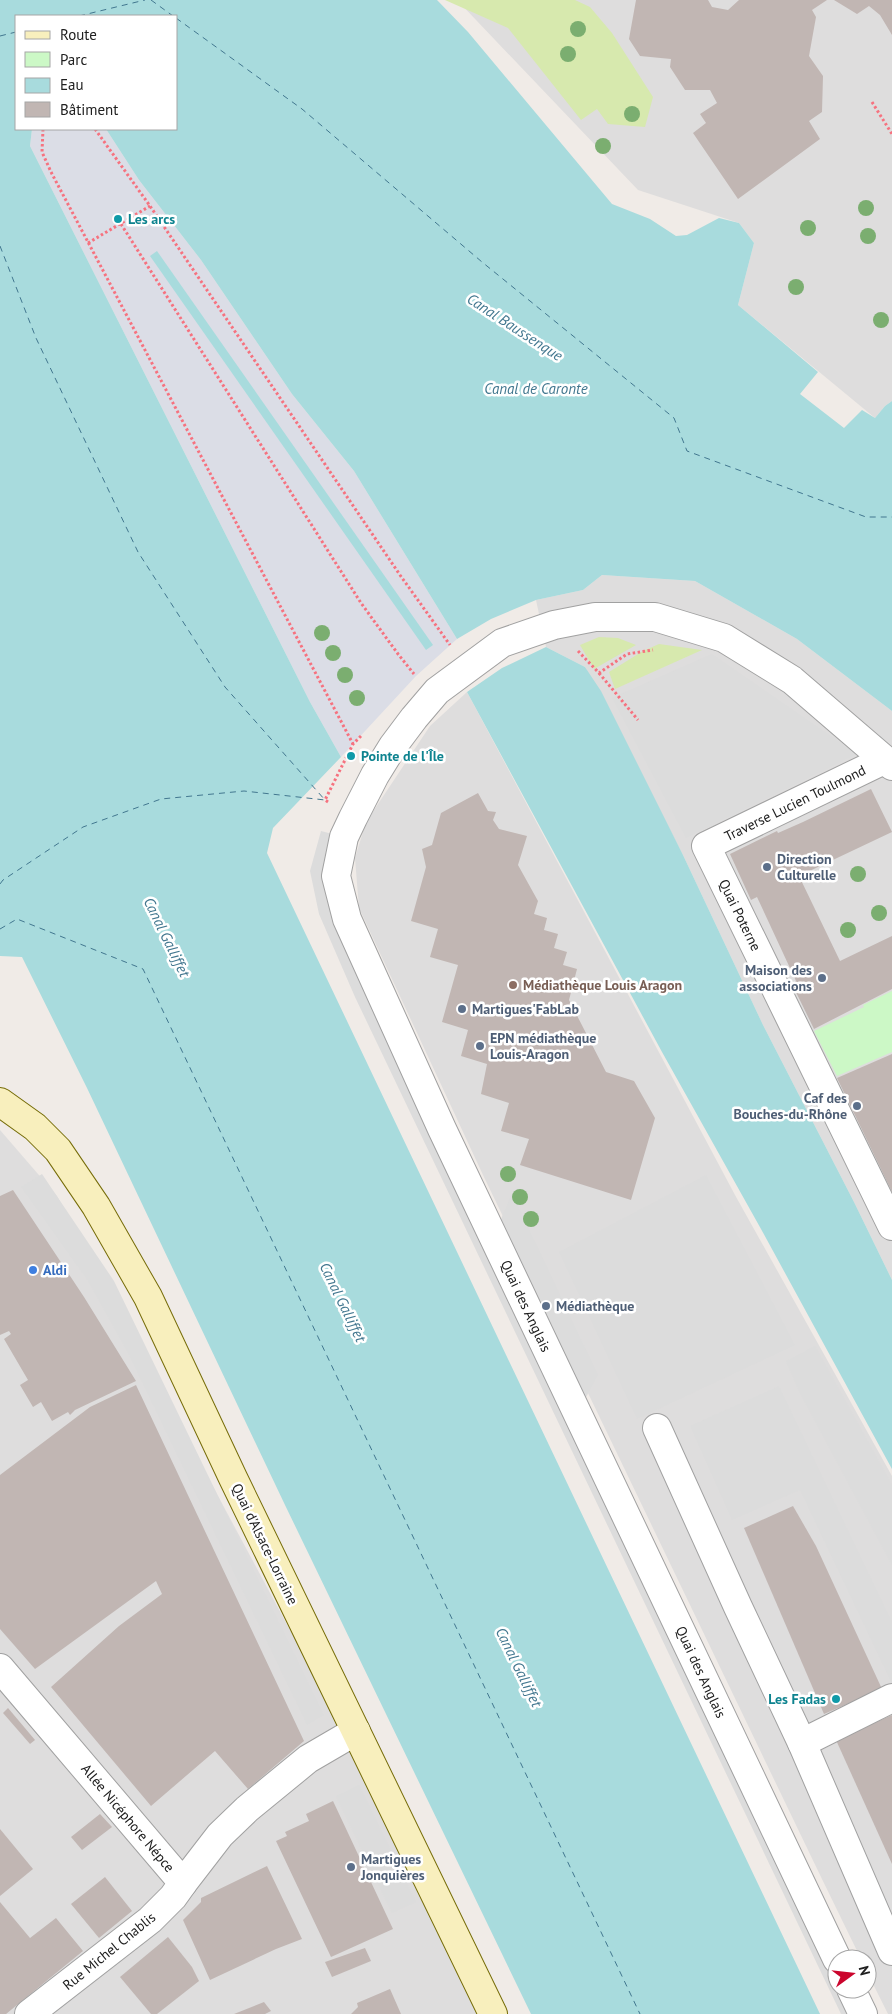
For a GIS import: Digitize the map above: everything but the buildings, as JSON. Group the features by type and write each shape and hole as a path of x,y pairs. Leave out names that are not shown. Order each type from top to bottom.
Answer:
{"main road":[{"name":"Quai d'Alsace-Lorraine","path":"0,1102 35,1127 58,1150 118,1243 148,1297 233,1478 356,1731 485,2010"}],"street":[{"name":"Quai des Anglais","path":"832,1949 442,1129 347,919 336,876 344,837 375,776 393,746 414,718 438,692 502,643 554,625 595,617 655,617 724,638 792,680 888,763"},
{"name":"Traverse Lucien Toulmond","path":"706,846 888,763"},
{"name":"Quai Poterne","path":"706,846 892,1226"},
{"path":"657,1428 802,1743 892,1951"},
{"name":"Allée Nicéphore Népce","path":"0,1668 183,1883 220,1835 247,1809 308,1758 356,1731"},
{"path":"802,1743 892,1698"},
{"name":"Rue Michel Chablis","path":"29,2014 150,1920 173,1897 183,1883"},
{"path":"856,1999 863,2014"}],"path":[{"path":"872,102 892,134"},
{"path":"43,130 42,152 88,243 353,744"},
{"path":"97,130 400,576 450,645"},
{"path":"88,243 150,206"},
{"path":"121,224 361,603 416,676"},
{"path":"576,649 638,720"},
{"path":"599,674 627,654 660,649"}],"shaded area":[{"path":"457,0 892,0 892,401 875,418 738,305 754,243 739,223 638,190"},
{"path":"32,130 107,130 139,180 201,260 292,394 354,471 457,639 416,676 341,757 310,702 30,146"},
{"path":"602,575 695,581 797,639 892,711 892,1280 763,1025 683,855 585,667 546,647 536,600 583,590"},
{"path":"712,654 857,754 686,838 612,698"},
{"path":"467,692 735,1195 892,1476 892,2014 888,2014 877,1992 877,1949 856,1949 483,1175 359,908 355,858 366,822 430,726"},
{"path":"321,831 344,837 336,876 494,1236 512,1193 598,1375 577,1414 832,1949 827,1949 827,1985 355,997 319,914 310,871"},
{"path":"0,1130 57,1196 496,2014 0,2014"},
{"path":"42,1174 114,1281 324,1715 307,1725 128,1353 88,1281 21,1187"},
{"path":"706,1175 795,1345 637,1419 559,1252"},
{"path":"815,1346 892,1485 892,1565 800,1393 786,1361"},
{"path":"779,1386 892,1622 892,1684 800,1490 732,1520 690,1426"},
{"path":"359,1785 416,1902 392,1913 336,1796"},
{"path":"834,1999 856,1999 863,2014 841,2014"}],"green space":[{"path":"445,0 575,0 590,7 612,33 653,97 645,127 608,124 597,109 581,120 508,28"},
{"path":"599,637 618,638 636,645 594,669 580,645"},
{"path":"659,644 702,650 615,689 609,672 643,651"},
{"path":"892,991 892,1052 837,1076 814,1031"}],"water":[{"name":"Canal de Caronte","path":"0,0 437,0 468,32 612,204 650,219 676,236 687,235 719,218 739,223 754,243 738,305 818,372 800,394 844,428 862,410 875,418 892,401 892,711 797,639 695,581 602,575 583,590 536,600 491,619 457,639 354,471 292,394 201,260 139,180 107,130 178,130 178,15 15,15 15,130 32,130 30,146 310,702 341,757 273,828 267,853 820,2014 531,2014 285,1505 87,1088 22,957 0,956"},
{"path":"157,251 433,645 426,650 150,256"},
{"path":"546,647 585,667 601,691 683,855 763,1025 892,1280 892,1469 662,1052 467,692 502,668"}],"ferry route":[{"path":"83,15 145,0"},
{"path":"151,0 172,15"},
{"path":"178,19 302,109 482,262 674,418 687,451 866,517 892,517"},
{"path":"0,36 15,32"},
{"path":"0,246 36,338 138,552 225,687 325,800 244,791 161,799 83,827 3,880 0,884"},
{"path":"0,929 17,919 143,969 640,2014"}],"place":[{"name":"Les arcs","path":"118,219"},
{"name":"Pointe de l'Île","path":"351,756"},
{"name":"Direction Culturelle","path":"767,867"},
{"name":"Maison des associations","path":"822,978"},
{"name":"Médiathèque Louis Aragon","path":"513,985"},
{"name":"Martigues'FabLab","path":"462,1009"},
{"name":"EPN médiathèque Louis-Aragon","path":"480,1046"},
{"name":"Caf des Bouches-du-Rhône","path":"857,1106"},
{"name":"Aldi","path":"33,1270"},
{"name":"Médiathèque","path":"546,1306"},
{"name":"Les Fadas","path":"836,1699"},
{"name":"Martigues Jonquières","path":"351,1867"}],"water label":[{"name":"Canal Baussenque","path":"515,327"},
{"name":"Canal Galliffet","path":"167,937"},
{"name":"Canal Galliffet","path":"343,1302"},
{"name":"Canal Galliffet","path":"519,1667"}]}
